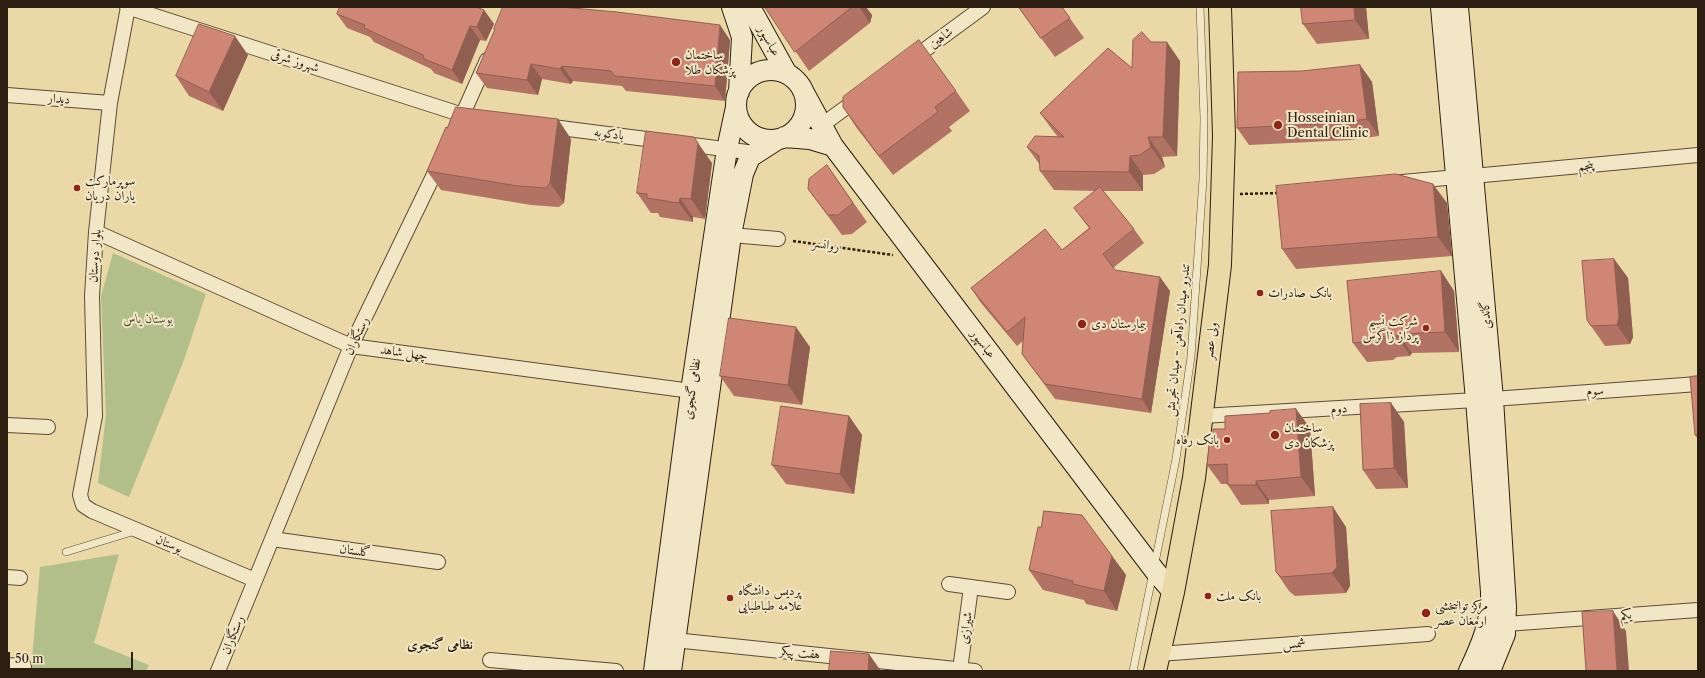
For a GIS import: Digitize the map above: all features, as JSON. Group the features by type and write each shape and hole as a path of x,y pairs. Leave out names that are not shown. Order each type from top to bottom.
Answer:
{"main road":[{"name":"عباسپور","path":"732,7 742,37 737,99"},
{"name":"عباسپور","path":"750,7 787,74"},
{"name":"ولی عصر","path":"1157,663 1173,592 1194,478 1220,265 1224,128 1220,7"},
{"name":"گاندی","path":"1441,7 1465,176"},
{"name":"گاندی","path":"1458,7 1465,176 1485,400 1491,592 1500,626"},
{"path":"781,138 794,131 801,122 805,112 806,100 796,81 787,74 773,70 759,72 747,80 737,99 738,117 750,133 768,140 781,138 810,139 833,146"},
{"name":"عباسپور","path":"802,90 833,146 1155,571 1173,592"},
{"name":"نظامی گنجوی","path":"654,671 666,639 700,392 727,149 737,99"},
{"name":"نظامی گنجوی","path":"700,392 743,174 750,157 781,138"},
{"path":"1469,671 1481,646 1500,626"},
{"path":"1490,671 1500,626"},
{"name":"نظامی گنجوی","path":"666,639 671,671"}],"street":[{"name":"بلوار دوستان","path":"83,505 80,495 95,416 92,296 96,232 110,103 127,7"},
{"name":"شهروز شرقی","path":"127,7 463,115"},
{"name":"شاهین","path":"899,68 983,7"},
{"path":"453,136 492,50"},
{"path":"822,125 867,92"},
{"name":"دیدار","path":"7,95 110,103"},
{"path":"463,115 486,118"},
{"name":"بادکوبه","path":"533,124 755,153"},
{"name":"رستگاران","path":"218,671 351,346 446,150"},
{"name":"پنجم","path":"1386,184 1698,155"},
{"name":"چهل شاهد","path":"96,232 351,346 700,392"},
{"path":"731,235 778,239"},
{"name":"سوم","path":"1485,400 1698,384"},
{"name":"دوم","path":"1202,416 1485,400"},
{"path":"7,424 48,427"},
{"name":"بوستان","path":"83,505 92,512 255,580"},
{"name":"گلستان","path":"272,539 438,562"},
{"path":"948,584 1008,592"},
{"name":"شیرازی","path":"960,670 971,587"},
{"name":"یکم","path":"1500,626 1698,610"},
{"path":"1500,626 1507,646 1501,671"},
{"name":"شمس","path":"1157,663 1428,634"},
{"name":"هفت پیکر","path":"666,639 975,671"},
{"path":"490,660 616,671"},
{"path":"7,665 24,666"}],"lane":[{"name":"تندرو میدان راه‌آهن - میدان تجریش","path":"1133,671 1155,571 1176,459 1194,318 1203,179 1204,118 1200,7"},
{"path":"66,552 138,531"}],"path":[{"path":"1223,194 1284,192"},
{"name":"روانسر","path":"778,239 920,260"}],"green space":[{"name":"بوستان یاس","path":"113,253 206,294 184,360 129,497 98,483 106,415 101,296"},
{"path":"119,554 94,643 149,665 146,671 31,671 40,567"}],"building":[{"path":"340,7 476,7 484,10 477,27 470,26 452,70 424,59 423,55 364,28 365,25 337,14"},
{"path":"503,7 561,7 617,12 720,25 715,86 615,76 611,71 562,66 560,69 531,64 527,80 476,73"},
{"path":"765,7 852,7 795,52"},
{"path":"1019,7 1062,7 1070,18 1041,38"},
{"path":"1301,7 1354,7 1355,20 1303,24"},
{"path":"199,24 235,36 209,92 176,76"},
{"path":"1142,32 1151,42 1167,42 1163,137 1148,137 1151,147 1140,155 1130,156 1129,172 1040,171 1039,156 1027,147 1035,136 1064,137 1040,113 1108,48 1132,68 1133,40"},
{"path":"919,40 956,91 935,107 938,112 879,156 843,107 843,97"},
{"path":"1360,65 1367,119 1338,123 1237,128 1238,72 1302,71"},
{"path":"456,107 558,119 550,183 546,188 518,186 427,171"},
{"path":"646,131 694,137 698,143 691,199 680,198 679,203 647,198 647,194 637,193"},
{"path":"827,165 853,203 838,215 828,215 808,189 809,179"},
{"path":"1396,174 1433,184 1438,237 1282,249 1276,186"},
{"path":"1100,187 1134,229 1103,254 1115,270 1160,277 1142,399 1045,384 1022,354 1025,317 1007,332 971,288 1045,229 1062,250 1090,228 1074,208"},
{"path":"1614,259 1619,317 1617,325 1591,326 1587,320 1582,261"},
{"path":"1441,271 1445,332 1398,334 1397,336 1383,337 1380,340 1353,343 1347,281"},
{"path":"729,318 796,327 788,385 720,376"},
{"path":"1698,376 1698,435 1695,435 1690,377"},
{"path":"1391,403 1394,468 1363,470 1360,404"},
{"path":"781,406 849,416 840,474 772,465"},
{"path":"1296,409 1301,477 1256,481 1256,485 1228,485 1227,464 1207,465 1209,445 1213,446 1213,429 1225,429 1225,416 1270,413 1270,411"},
{"path":"1333,507 1337,567 1332,573 1281,577 1276,572 1271,511"},
{"path":"1044,511 1082,515 1112,556 1104,591 1073,584 1073,581 1029,570 1038,527 1041,527"},
{"path":"1613,611 1617,671 1586,671 1582,612"},
{"path":"831,651 869,654 868,671 829,671"}],"place":[{"name":"ساختمان پزشکان طلا","path":"676,62"},
{"name":"Hosseinian Dental Clinic","path":"1278,125"},
{"name":"سوپرمارکت یاران دریان","path":"77,188"},
{"name":"بانک صادرات","path":"1260,293"},
{"name":"بیمارستان دی","path":"1082,324"},
{"name":"شرکت نسیم پرداز زاگرس","path":"1426,328"},
{"name":"ساختمان پزشکان دی","path":"1275,435"},
{"name":"بانک رفاه","path":"1227,440"},
{"name":"بانک ملت","path":"1208,596"},
{"name":"پردیس دانشگاه علامه طباطبایی","path":"730,598"},
{"name":"مرکز توانبخشی ارمغان عصر","path":"1426,613"}],"district":[{"name":"نظامی گنجوی","path":"440,645"}]}
